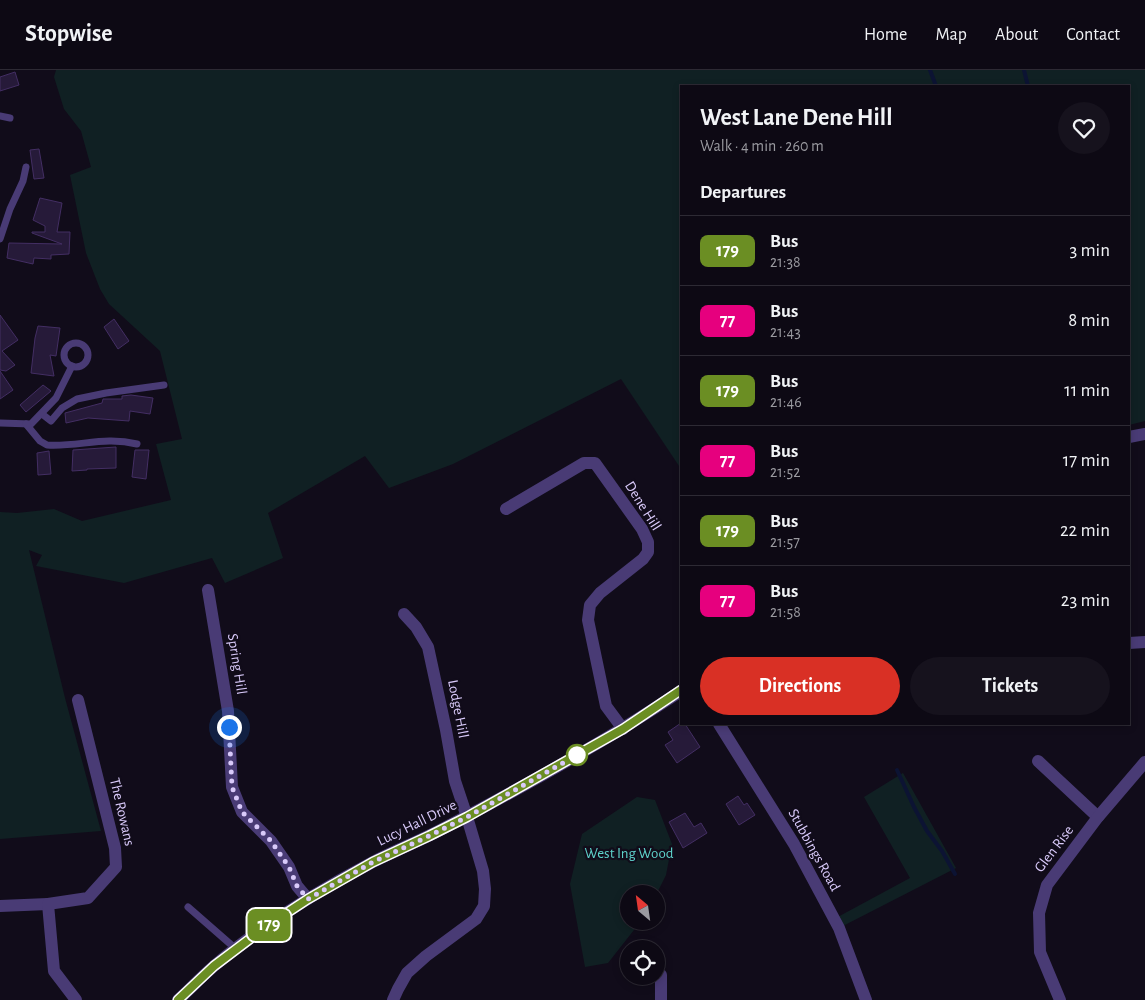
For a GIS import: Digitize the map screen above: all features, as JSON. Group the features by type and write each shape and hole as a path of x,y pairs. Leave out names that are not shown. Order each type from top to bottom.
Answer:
{"street":[{"path":"1130,437 1145,434"},
{"name":"Dene Hill","path":"506,508 584,462 595,463 642,530 648,542 648,552 643,559 600,593 590,605 588,620 606,706 623,729"},
{"name":"Spring Hill","path":"208,590 228,711 232,787 242,812 271,841 289,867 297,886 308,899"},
{"name":"Lodge Hill","path":"393,1000 407,973 426,956 476,919 484,906 485,889 482,871 455,780 436,677 428,647 416,627 404,614"},
{"path":"1130,643 1145,642"},
{"name":"Lucy Hall Drive","path":"178,1000 214,966 308,899 373,862 467,817 623,729 680,691"},
{"name":"The Rowans","path":"0,906 48,904 88,898 116,867 116,848 78,700"},
{"name":"Stubbings Road","path":"720,725 794,844 839,928 866,1000"},
{"path":"1038,760 1098,817"},
{"name":"Glen Rise","path":"1060,1000 1040,952 1039,913 1047,885 1098,817 1145,762"},
{"path":"48,904 54,972 76,1000"},
{"path":"661,985 661,1000"}],"lane":[{"path":"0,116 10,118"},
{"path":"0,239 10,210 24,181 26,167"},
{"path":"0,423 30,424 56,398 72,366"},
{"path":"42,414 51,421 62,408 77,399 164,385"},
{"path":"26,424 40,441 47,445 106,440 137,444"},
{"path":"188,907 236,949"}],"green space":[{"path":"56,70 1145,70 1145,421 1130,425 1130,85 680,85 680,468 621,379 453,464 389,488 365,456 268,513 283,558 225,583 212,558 124,583 36,566 42,555 29,550 65,698 101,831 0,839 0,512 17,513 54,509 82,521 171,500 156,444 182,439 160,351 109,304 100,289 86,253 70,175 91,167 81,131 64,109 54,77"},
{"path":"903,773 956,868 839,928 834,919 910,878 864,797"},
{"name":"West Ing Wood","path":"637,797 655,800 672,844 666,875 661,885 620,885 620,930 634,930 626,940 620,940 620,948 608,963 585,967 570,884 582,834"}],"building":[{"path":"15,72 19,85 0,91 0,77"},
{"path":"39,149 44,178 34,179 30,150"},
{"path":"40,198 62,203 57,232 70,232 69,254 51,255 51,259 34,258 33,264 7,258 9,243 62,244 32,233 45,232 45,226 33,220"},
{"path":"0,315 18,340 2,351 15,365 6,371 0,370"},
{"path":"114,319 129,341 118,349 104,327"},
{"path":"38,326 60,328 56,356 50,355 54,376 31,373"},
{"path":"0,371 13,390 0,399"},
{"path":"43,385 51,391 26,412 20,405"},
{"path":"131,395 153,398 150,414 130,411 129,421 88,418 66,423 65,413 102,403 103,399 122,399 122,396"},
{"path":"116,447 116,468 72,471 73,450"},
{"path":"135,450 149,450 146,479 132,477"},
{"path":"49,451 51,474 38,475 37,453"},
{"path":"680,724 686,725 700,747 677,763 665,745 673,740 668,732"},
{"path":"738,796 744,805 747,803 755,815 739,825 726,804"},
{"path":"685,813 694,827 701,823 707,833 683,848 669,822"}],"waterway":[{"path":"930,70 936,85"},
{"path":"1024,70 1028,85"},
{"path":"897,770 927,831 942,851 955,874"}],"bus line":[{"name":"179","path":"178,1000 214,966 267,926 308,899 373,862 467,817 623,729 680,691"}],"route":[{"path":"229,727 232,787 242,812 271,841 289,867 297,886 308,899 373,862 467,817 577,755"}]}
